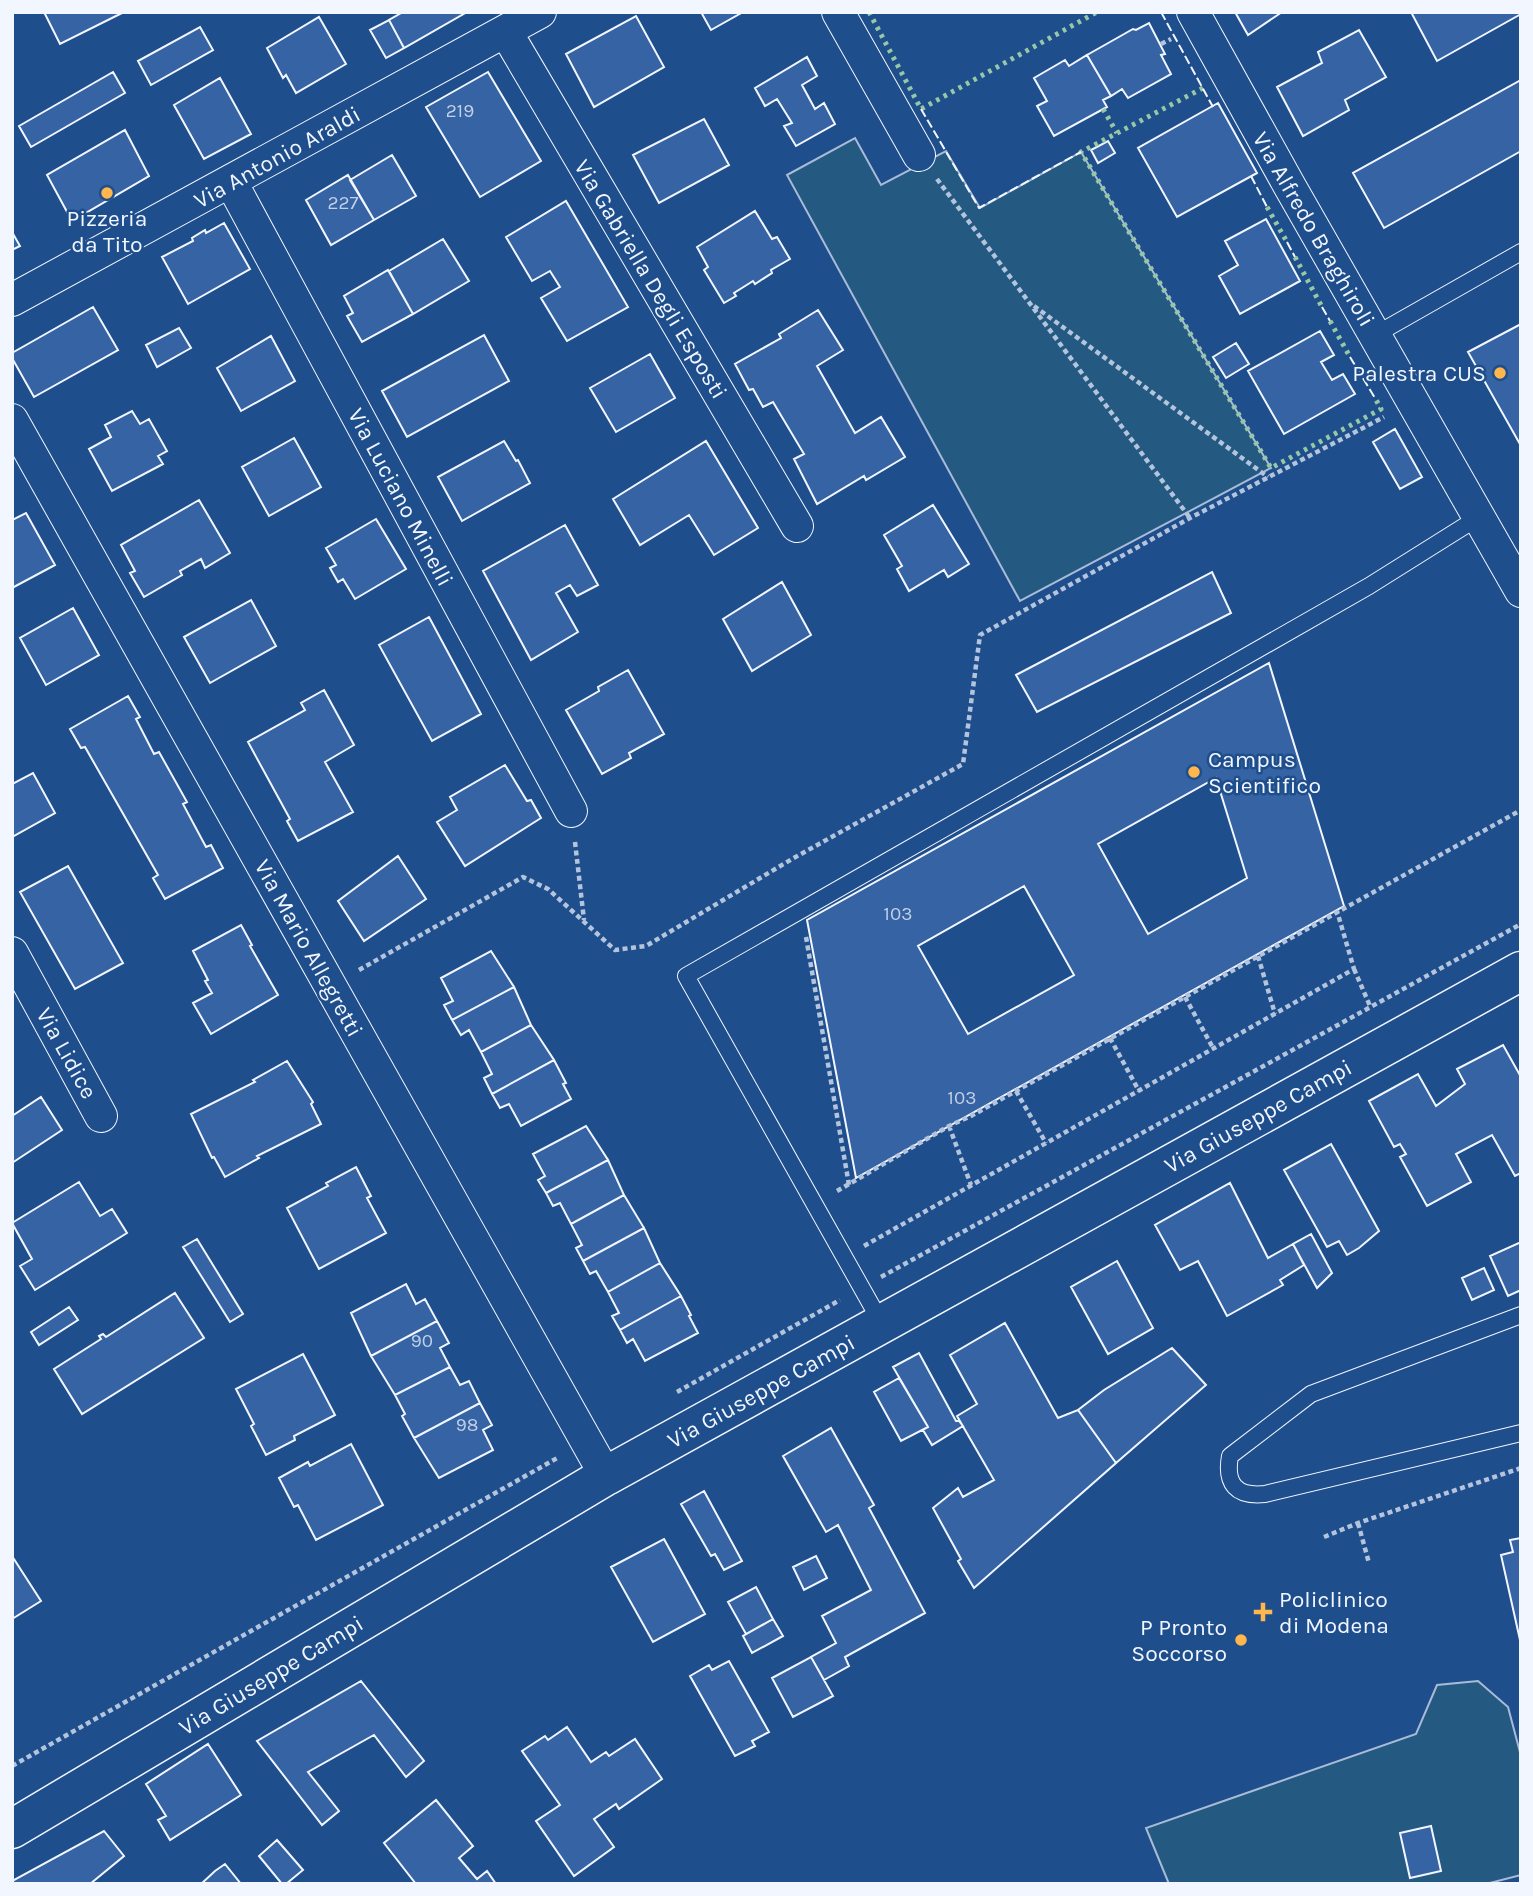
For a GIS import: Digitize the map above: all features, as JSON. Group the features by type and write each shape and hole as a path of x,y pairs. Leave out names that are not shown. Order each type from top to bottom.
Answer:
{"street":[{"name":"Via Antonio Araldi","path":"12,300 540,12"},
{"path":"838,12 919,155"},
{"name":"Via Alfredo Braghiroli","path":"1193,12 1521,591"},
{"name":"Via Gabriella Degli Esposti","path":"506,32 797,526"},
{"name":"Via Luciano Minelli","path":"232,182 571,811"},
{"name":"Via Mario Allegretti","path":"12,420 606,1476"},
{"name":"Via Lidice","path":"12,954 101,1116"},
{"name":"Via Giuseppe Campi","path":"12,1829 606,1476 1521,971"}],"lane":[{"path":"1375,335 1521,252"},
{"path":"882,1324 686,976 1369,586 1479,517"},
{"path":"1521,1315 1311,1394 1230,1456 1227,1470 1229,1480 1236,1489 1255,1495 1265,1494 1521,1433"}],"path":[{"path":"919,155 1190,518"},
{"path":"1029,302 1268,477"},
{"path":"331,986 523,877 548,889 615,950 646,946 792,859 963,764 980,635 1190,518 1413,402"},
{"path":"815,1204 949,1126 1521,810"},
{"path":"571,811 584,921"},
{"path":"1338,911 1354,969 1370,1006"},
{"path":"803,925 849,1185"},
{"path":"1258,956 1275,1014"},
{"path":"845,1257 1354,969"},
{"path":"1185,997 1213,1049"},
{"path":"1110,1038 1139,1091"},
{"path":"1016,1091 1046,1143"},
{"path":"949,1126 971,1185"},
{"path":"1324,1537 1521,1468"},
{"path":"1358,1523 1369,1563"}],"shaded area":[{"path":"855,138 881,185 946,151 980,208 1081,152 1271,468 1020,601 787,175"},
{"path":"1478,1681 1508,1707 1521,1756 1521,1875 1486,1884 1169,1884 1146,1828 1416,1734 1437,1685"}],"building":[{"path":"44,12 124,12 60,44"},
{"path":"403,12 467,12 404,48 389,20"},
{"path":"701,12 743,12 711,30"},
{"path":"1235,12 1282,12 1248,35"},
{"path":"1411,12 1521,12 1521,14 1437,61"},
{"path":"636,16 664,67 594,107 566,54"},
{"path":"319,17 346,64 296,93 286,75 283,78 267,48"},
{"path":"389,20 404,48 386,58 370,30"},
{"path":"1149,23 1165,54 1161,55 1171,74 1128,98 1122,89 1111,96 1087,55"},
{"path":"200,27 213,50 151,85 138,61"},
{"path":"1359,30 1386,77 1345,100 1349,110 1303,136 1277,87 1322,63 1318,52"},
{"path":"1087,55 1111,96 1103,100 1107,107 1054,136 1037,106 1047,101 1034,78 1065,60 1069,66"},
{"path":"807,57 817,76 802,85 815,109 824,103 835,124 796,146 784,126 792,123 777,99 765,106 755,88"},
{"path":"113,72 125,93 31,147 19,126"},
{"path":"488,72 541,161 480,197 426,107"},
{"path":"220,78 251,134 204,159 174,105"},
{"path":"1521,80 1521,151 1384,228 1353,173"},
{"path":"1218,103 1257,173 1177,217 1138,148"},
{"path":"704,119 729,165 659,203 633,155"},
{"path":"125,130 149,176 72,221 47,175"},
{"path":"1108,141 1115,153 1098,163 1091,150"},
{"path":"392,155 416,196 374,220 350,180"},
{"path":"348,175 374,220 331,245 306,200"},
{"path":"566,201 628,307 567,341 541,298 560,287 550,271 532,281 506,237"},
{"path":"755,211 772,239 777,237 790,259 755,284 753,281 734,293 736,296 724,303 704,270 708,267 697,247"},
{"path":"1266,219 1300,281 1240,314 1219,276 1238,265 1225,241"},
{"path":"224,223 250,269 188,304 162,257 193,241 192,238 205,230 206,233"},
{"path":"12,232 20,246 12,250"},
{"path":"443,239 469,281 413,314 389,271"},
{"path":"388,270 413,314 362,342 347,316 353,313 344,296"},
{"path":"93,307 118,350 34,397 12,358 12,353"},
{"path":"818,310 843,350 817,366 855,433 881,417 905,457 866,480 864,476 817,504 794,459 804,454 773,402 763,407 753,389 749,390 735,364 781,338 779,334"},
{"name":"Palestra CUS","path":"1521,324 1521,446 1468,352"},
{"path":"179,328 191,348 157,367 146,345"},
{"path":"1320,331 1334,355 1321,362 1332,380 1343,374 1355,394 1284,434 1248,371"},
{"path":"484,335 509,381 407,437 382,391"},
{"path":"271,336 295,381 241,411 217,368"},
{"path":"1236,343 1249,364 1226,378 1213,357"},
{"path":"650,354 675,398 616,432 590,388"},
{"path":"132,411 140,424 149,419 167,451 158,456 163,464 112,491 89,449 111,437 105,425"},
{"path":"1395,429 1422,477 1400,489 1373,442"},
{"path":"294,438 321,487 269,516 242,467"},
{"path":"504,441 530,483 462,521 438,477"},
{"path":"706,441 758,528 714,555 689,515 640,545 613,499"},
{"path":"199,500 230,553 205,568 201,559 180,571 182,575 144,597 130,573 135,571 121,545"},
{"path":"933,505 969,564 948,577 944,570 909,591 897,569 902,566 884,535"},
{"path":"26,513 55,565 12,588 12,520"},
{"path":"376,519 406,569 355,599 343,579 338,582 330,568 336,565 326,548"},
{"path":"565,525 598,585 577,596 570,585 556,593 578,632 531,660 483,571"},
{"path":"1212,572 1231,613 1037,712 1016,675"},
{"path":"782,582 811,635 752,671 723,619"},
{"path":"251,600 276,646 210,683 184,637"},
{"path":"73,608 99,655 46,685 20,638"},
{"path":"429,617 481,714 432,741 379,645"},
{"path":"1269,663 1344,906 856,1178 807,920","holes":["1216,778 1247,878 1148,934 1098,844","1024,886 1074,975 968,1034 918,946"]},
{"path":"628,670 664,734 629,753 631,758 602,774 566,710"},
{"path":"324,690 354,745 325,762 353,812 298,841 287,821 290,819 248,742 305,710 301,703"},
{"path":"128,696 140,717 136,719 154,754 159,752 187,802 183,804 206,847 211,845 223,868 165,899 153,878 158,875 85,747 81,748 70,729"},
{"path":"505,765 541,818 465,866 437,822 457,810 450,797"},
{"path":"33,773 55,813 12,837 12,784"},
{"path":"398,856 426,899 364,941 338,901"},
{"path":"68,866 123,963 75,989 20,892"},
{"path":"241,925 278,995 211,1034 193,1003 212,993 193,951"},
{"path":"491,951 514,987 452,1020 444,1005 453,1001 441,978"},
{"path":"514,987 531,1025 481,1052 469,1030 461,1035 452,1020"},
{"path":"531,1025 554,1060 492,1094 484,1078 492,1074 481,1052"},
{"path":"1503,1045 1521,1077 1521,1173 1515,1176 1492,1135 1456,1154 1471,1182 1427,1206 1400,1157 1406,1154 1400,1144 1394,1147 1369,1101 1418,1074 1436,1106 1465,1084 1457,1069"},
{"path":"554,1060 571,1099 521,1126 509,1104 500,1108 492,1094"},
{"path":"287,1061 313,1102 311,1104 321,1124 257,1156 259,1158 225,1177 214,1157 212,1158 191,1114 255,1082 253,1080"},
{"path":"41,1097 62,1130 12,1163 12,1116"},
{"path":"586,1126 608,1160 546,1193 538,1180 545,1176 533,1154"},
{"path":"1331,1144 1379,1231 1347,1255 1339,1241 1327,1247 1284,1170"},
{"path":"608,1160 624,1195 571,1224 560,1203 553,1206 546,1193"},
{"path":"356,1167 371,1196 367,1198 386,1233 319,1269 287,1208"},
{"path":"79,1182 100,1216 112,1209 127,1233 35,1290 20,1266 32,1259 12,1223"},
{"path":"1230,1183 1268,1258 1293,1244 1304,1265 1280,1280 1283,1285 1227,1316 1198,1261 1180,1270 1155,1225"},
{"path":"624,1195 644,1228 583,1261 576,1248 582,1245 571,1224"},
{"path":"644,1228 660,1263 608,1292 596,1271 590,1274 583,1261"},
{"path":"1311,1234 1332,1273 1317,1288 1293,1244"},
{"path":"197,1239 243,1314 230,1322 183,1247"},
{"path":"1521,1242 1521,1290 1508,1296 1490,1256"},
{"path":"1117,1261 1153,1328 1108,1354 1071,1287"},
{"path":"660,1263 681,1296 620,1330 612,1316 619,1313 608,1292"},
{"path":"1484,1268 1494,1290 1472,1300 1462,1278"},
{"path":"406,1284 416,1304 425,1299 437,1321 371,1356 351,1313"},
{"path":"175,1293 204,1338 82,1414 54,1369 101,1339 99,1336 103,1334 106,1337"},
{"path":"681,1296 698,1333 645,1361 633,1339 627,1343 620,1330"},
{"path":"69,1307 78,1320 39,1345 31,1332"},
{"path":"437,1321 449,1343 440,1348 450,1367 395,1395 371,1356"},
{"path":"1005,1323 1058,1418 1078,1410 1116,1463 974,1588 933,1508 958,1488 963,1497 994,1480 957,1416 977,1404 950,1355"},
{"path":"1172,1348 1206,1385 1116,1463 1078,1410 1104,1390"},
{"path":"919,1353 956,1421 963,1426 932,1445 923,1430 928,1427 893,1367"},
{"path":"303,1354 335,1415 294,1436 295,1440 266,1455 236,1389"},
{"path":"450,1367 460,1385 469,1381 480,1403 414,1438 395,1395"},
{"path":"899,1378 928,1427 901,1441 874,1392"},
{"path":"480,1403 492,1425 483,1430 493,1450 439,1478 414,1438"},
{"path":"831,1428 874,1505 869,1508 925,1613 845,1657 849,1666 824,1680 811,1657 836,1643 822,1616 871,1590 838,1525 826,1532 783,1456"},
{"path":"351,1444 383,1505 316,1540 298,1505 294,1507 279,1478 308,1462 310,1466"},
{"path":"704,1491 742,1561 724,1570 715,1554 711,1556 681,1504"},
{"path":"1521,1538 1520,1640 1501,1555 1513,1552 1510,1540"},
{"path":"664,1539 705,1614 653,1642 611,1567"},
{"path":"12,1556 41,1601 12,1619"},
{"path":"816,1556 827,1578 804,1590 793,1567"},
{"path":"756,1587 773,1619 746,1634 728,1602"},
{"path":"773,1619 783,1636 752,1653 743,1636"},
{"path":"811,1657 833,1696 793,1717 772,1678"},
{"path":"729,1661 769,1732 752,1741 755,1746 735,1756 690,1676 709,1665 712,1670"},
{"path":"361,1681 424,1761 406,1777 374,1735 308,1772 339,1811 322,1825 257,1741"},
{"path":"567,1727 591,1762 606,1752 609,1756 635,1739 662,1779 619,1809 616,1804 594,1819 614,1847 574,1876 536,1821 560,1805 522,1751 545,1736 548,1740"},
{"path":"208,1744 241,1795 170,1840 158,1820 166,1816 146,1784"},
{"path":"436,1800 473,1846 459,1858 477,1879 487,1871 496,1884 416,1884 384,1843"},
{"path":"1431,1826 1441,1871 1410,1878 1400,1833"},
{"path":"104,1831 124,1856 90,1884 12,1884 12,1881"},
{"path":"277,1840 303,1870 286,1884 282,1884 259,1856"},
{"path":"225,1864 241,1884 201,1884 215,1871"}],"hedge":[{"path":"869,12 921,109 1097,12"},
{"path":"1203,88 1081,152 1271,468 1381,409 1375,398"},
{"path":"1103,109 1117,133"},
{"path":"1267,207 1287,242"},
{"path":"1295,257 1322,307"},
{"path":"1330,321 1350,357"}],"fence":[{"path":"1161,12 1213,107"},
{"path":"921,109 979,208 1081,152"},
{"path":"1251,176 1267,207"},
{"path":"1287,242 1295,257"},
{"path":"1322,307 1330,321"},
{"path":"1350,357 1375,398"}],"place":[{"name":"Pizzeria da Tito","path":"107,193"},
{"name":"Palestra CUS","path":"1500,373"},
{"name":"Campus Scientifico","path":"1194,772"},
{"name":"Policlinico di Modena","path":"1263,1612"},
{"name":"P Pronto Soccorso","path":"1241,1640"}]}
